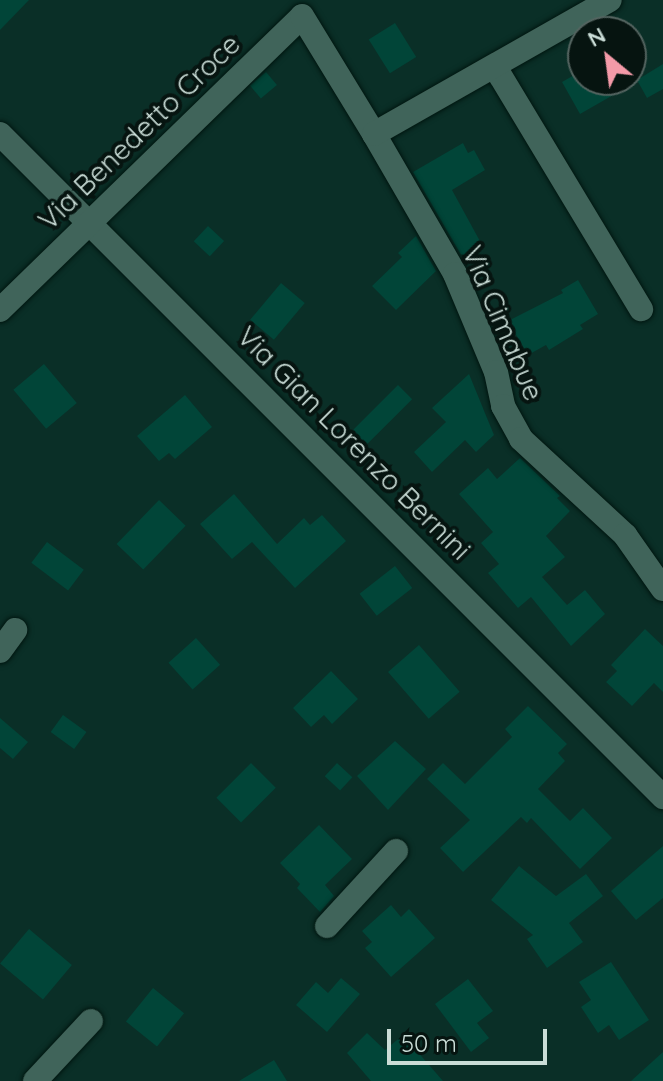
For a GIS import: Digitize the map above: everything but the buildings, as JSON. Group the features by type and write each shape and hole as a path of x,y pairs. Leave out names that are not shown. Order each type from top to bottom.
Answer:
{"street":[{"path":"374,134 610,0"},
{"name":"Via Benedetto Croce","path":"0,310 296,8 374,134"},
{"path":"495,67 641,309"},
{"name":"Via Gian Lorenzo Bernini","path":"0,134 663,797"},
{"name":"Via Cimabue","path":"374,134 455,274 496,372 503,406 521,439 625,535 663,589"},
{"path":"0,651 15,630"},
{"path":"327,926 396,851"},
{"path":"35,1081 91,1021"}]}
